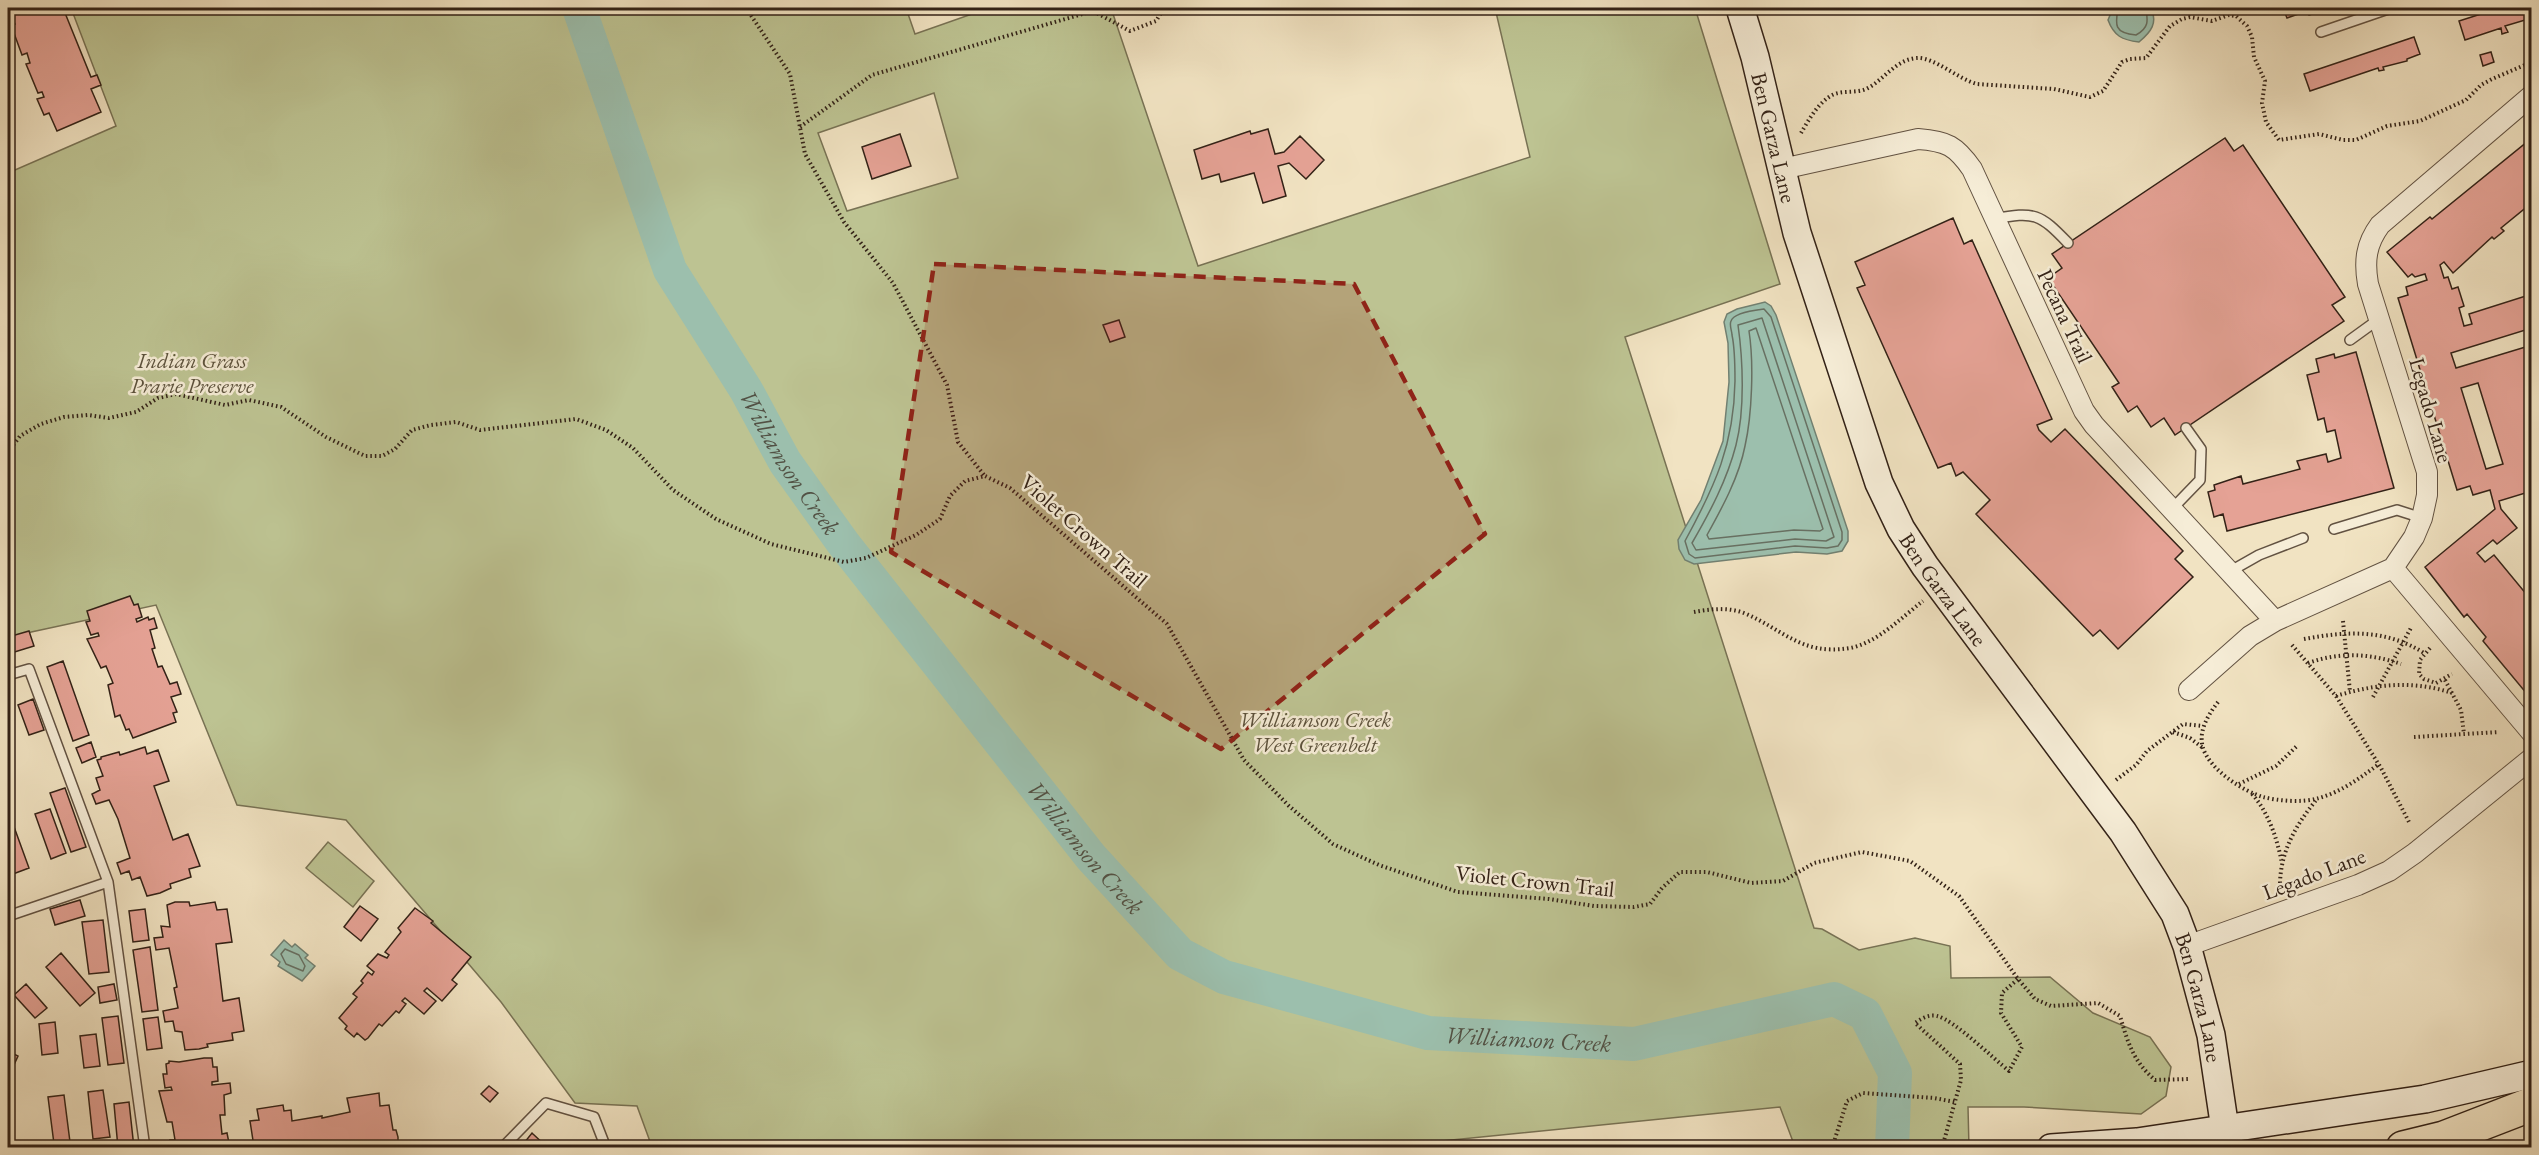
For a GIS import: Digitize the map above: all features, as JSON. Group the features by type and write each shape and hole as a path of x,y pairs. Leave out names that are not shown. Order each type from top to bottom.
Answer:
{"highway":[{"path":"2403,1148 2444,1138 2532,1104"}],"street":[{"name":"Ben Garza Lane","path":"1740,8 1755,57 1797,233 1879,483 1901,529 1924,566 2123,832 2175,914 2187,946 2211,1035 2225,1129"},
{"name":"Legado Lane","path":"2394,568 2414,537 2422,518 2427,495 2427,472 2365,268 2370,238 2380,225 2532,95"},
{"name":"Pecana Trail","path":"1782,169 1918,139 1933,140 1960,152 1972,170 2084,411 2094,425 2275,621"},
{"path":"2189,690 2250,636 2275,621 2394,568 2532,733"},
{"name":"Legado Lane","path":"2187,946 2358,885 2389,871 2415,853 2532,758"},
{"path":"2051,1148 2137,1142 2425,1099 2532,1074"}],"lane":[{"path":"2321,32 2391,8"},
{"path":"8,88 8,122"},
{"path":"1994,219 2021,214 2046,220 2068,243"},
{"path":"2350,340 2379,319"},
{"path":"2172,509 2200,480 2202,449 2186,428"},
{"path":"2334,529 2397,510 2422,518"},
{"path":"2229,572 2259,555 2303,538"},
{"path":"8,675 29,669 108,882 145,1148"},
{"path":"8,916 108,882"},
{"path":"502,1148 546,1103 594,1117 606,1148"}],"path":[{"path":"746,8 790,75 805,154 844,222 893,283 947,385 958,442 985,476"},
{"path":"800,127 872,75 1093,12 1130,31 1156,21 1164,8"},
{"path":"1801,133 1828,97 1836,93 1862,91 1892,69 1917,58 1928,60 1966,81 1977,84 2054,89 2090,97 2096,96 2103,91 2121,62 2146,58 2170,26 2190,17 2211,21 2229,15 2236,16 2247,26 2252,37 2254,57 2265,81 2262,103 2266,122 2279,140 2319,134 2343,140 2356,140 2387,126 2420,121 2466,100 2481,85 2492,79 2532,62"},
{"name":"Violet Crown Trail","path":"8,452 20,436 40,424 64,417 88,415 109,418 136,412 158,398 176,394 225,405 249,400 280,407 326,437 365,456 382,456 395,449 412,430 431,425 456,422 480,430 576,418 606,430 633,448 673,490 716,519 771,544 844,562 866,558 916,535 940,519 950,496 965,481 985,476 1010,488 1167,624 1244,760 1290,806 1334,844 1379,865 1458,892 1549,899 1594,906 1634,907 1650,904 1662,888 1680,872 1707,872 1751,883 1782,881 1814,864 1862,852 1910,861 1959,896 2018,979 2035,999 2051,1006 2098,1003 2120,1016 2127,1041 2140,1067 2155,1080 2189,1079"},
{"path":"1694,612 1724,609 1742,612 1803,646 1851,648 1870,639 1923,601"},
{"path":"2343,621 2350,692"},
{"path":"2373,697 2412,626"},
{"path":"2304,639 2344,633 2371,633 2403,642 2424,653"},
{"path":"2292,645 2336,696 2379,764 2410,824"},
{"path":"2430,648 2424,653 2418,666 2419,674 2430,682 2436,683 2452,674"},
{"path":"2308,663 2347,655 2377,657 2401,664"},
{"path":"2445,680 2461,710 2464,734"},
{"path":"2336,696 2379,686 2412,684 2452,693"},
{"path":"2203,748 2203,726 2218,702"},
{"path":"2116,780 2183,724 2203,726"},
{"path":"2172,732 2190,738 2203,748 2211,762 2238,784 2263,797 2317,799 2343,788 2379,764"},
{"path":"2414,737 2499,732"},
{"path":"2238,784 2276,766 2298,745"},
{"path":"2249,791 2259,801 2272,829 2282,864"},
{"path":"2280,883 2282,864 2291,837 2317,799"},
{"path":"1942,1148 1961,1080 1960,1064 1915,1023 1923,1017 1935,1015 1947,1021 2009,1071 2022,1047 2001,1013 2002,993 2018,979"},
{"path":"1832,1148 1847,1101 1863,1093 1934,1098 1955,1102"}],"highlighted area":[{"path":"934,264 1354,284 1485,534 1221,749 891,552"}],"green space":[{"path":"71,8 906,8 915,34 989,8 1111,8 1198,266 1530,157 1495,8 1695,8 1780,284 1625,337 1814,928 1822,929 1859,950 1915,938 1950,946 1951,978 2050,977 2093,1013 2150,1037 2171,1067 2166,1096 2141,1114 2024,1107 1968,1107 1969,1148 1795,1147 1780,1107 1372,1148 652,1147 637,1106 575,1103 501,1002 346,820 237,805 156,605 8,637 8,173 116,126","holes":["934,93 958,178 847,211 818,133"]},
{"path":"328,842 374,881 353,907 306,868"}],"water":[{"path":"2113,8 2151,8 2154,18 2147,35 2139,42 2128,40 2116,33 2108,20"},
{"path":"1765,302 1771,306 1776,315 1848,531 1848,541 1842,551 1827,554 1796,552 1694,564 1685,560 1679,549 1678,540 1701,500 1723,441 1729,382 1728,343 1724,322 1727,314 1737,309"},
{"path":"284,940 292,947 295,944 308,955 305,958 315,966 302,981 278,966 280,962 271,955"}],"building":[{"path":"8,8 63,8 91,77 97,75 101,85 91,89 101,112 57,131 49,113 44,115 37,99 44,97 42,92 38,93 26,64 30,63 27,53 22,55 11,25 15,24 13,20 8,23"},
{"path":"2283,8 2318,8 2319,12 2309,15 2307,11 2287,18"},
{"path":"2479,8 2490,8 2491,11 2500,8 2532,8 2532,18 2505,26 2508,32 2502,34 2501,28 2465,40 2459,21 2481,14"},
{"path":"2414,37 2420,54 2407,61 2383,67 2384,70 2379,71 2378,68 2310,91 2304,74"},
{"path":"2491,52 2494,62 2483,66 2480,55"},
{"path":"1268,129 1275,154 1284,152 1300,136 1324,160 1306,179 1289,163 1278,166 1286,196 1263,203 1254,173 1221,182 1219,174 1202,179 1194,150 1250,131 1251,134"},
{"path":"2532,133 2532,208 2528,206 2501,228 2504,231 2494,239 2492,237 2453,273 2444,262 2440,265 2444,278 2448,277 2452,289 2458,287 2464,306 2459,308 2464,326 2472,324 2469,314 2532,294 2532,328 2451,353 2456,368 2532,345 2532,491 2499,501 2501,509 2517,528 2497,544 2493,540 2477,553 2485,562 2494,555 2532,601 2532,700 2483,641 2486,637 2467,614 2464,617 2425,567 2495,509 2490,490 2473,495 2470,486 2457,490 2398,298 2408,295 2406,287 2427,280 2425,274 2415,277 2412,274 2408,277 2387,252 2430,217 2432,219 2528,141 2526,138","holes":["2478,383 2503,464 2486,469 2461,388"]},
{"path":"900,134 911,166 872,179 862,147"},
{"path":"2225,138 2234,151 2243,145 2345,297 2332,305 2344,321 2175,435 2164,418 2151,427 2137,406 2128,412 2112,387 2119,383 2048,278 2062,268 2052,254"},
{"path":"1953,218 1964,244 1972,240 2052,419 2037,425 2039,430 2051,442 2065,429 2183,551 2175,559 2193,577 2118,649 2100,630 2093,636 1976,514 1990,500 1963,472 1956,476 1951,463 1938,468 1857,288 1865,285 1855,262"},
{"path":"1119,320 1125,337 1110,342 1103,325"},
{"path":"2356,352 2394,488 2227,531 2223,514 2214,517 2208,492 2215,490 2214,485 2241,476 2243,484 2300,469 2297,461 2326,454 2328,462 2341,458 2335,430 2327,432 2324,418 2318,420 2307,375 2319,372 2316,359 2334,354 2335,358"},
{"path":"130,596 134,605 138,604 142,617 136,619 137,622 148,617 149,620 154,618 157,628 150,630 155,648 152,649 158,667 162,666 170,684 177,682 181,694 171,697 177,712 173,713 176,722 133,738 129,729 126,730 120,715 115,717 108,685 113,683 106,666 101,668 87,639 99,636 98,633 91,635 86,622 90,621 87,611"},
{"path":"29,631 34,646 8,654 8,637"},
{"path":"63,661 89,735 73,741 47,667"},
{"path":"33,699 44,730 29,735 18,705"},
{"path":"91,742 96,757 82,763 76,748"},
{"path":"145,747 147,754 158,750 169,781 154,786 173,840 188,834 200,866 189,869 191,877 170,884 171,888 160,893 147,896 140,877 132,880 129,871 121,874 117,863 130,858 118,819 109,800 96,804 92,794 100,790 96,778 103,776 97,760 119,752 120,755"},
{"path":"65,788 86,847 71,852 50,793"},
{"path":"50,809 66,853 51,859 35,814"},
{"path":"13,824 29,868 13,874 8,858 8,826"},
{"path":"80,900 85,916 55,925 50,909"},
{"path":"175,902 189,902 190,906 215,902 217,910 227,909 232,942 216,944 223,1001 239,998 244,1031 232,1033 233,1040 207,1044 208,1047 199,1049 185,1050 182,1032 175,1031 173,1021 165,1022 163,1011 178,1008 174,988 177,987 169,948 156,950 154,938 163,937 161,926 170,927 167,905"},
{"path":"360,906 378,919 361,941 344,927"},
{"path":"415,908 433,921 431,923 471,957 452,980 457,984 442,1001 427,988 424,991 436,1001 424,1014 405,998 402,1001 406,1004 399,1013 396,1011 382,1026 379,1024 368,1038 365,1040 357,1033 354,1037 345,1029 347,1026 339,1018 357,997 353,994 363,983 361,981 368,972 372,975 374,972 367,966 378,954 387,958 389,955 385,952 401,932 398,928"},
{"path":"145,909 149,940 133,942 129,911"},
{"path":"103,920 109,972 89,974 82,922"},
{"path":"150,947 158,1010 142,1012 133,950"},
{"path":"61,953 95,993 80,1006 46,967"},
{"path":"26,984 47,1008 35,1018 14,995"},
{"path":"114,984 117,1000 100,1003 98,987"},
{"path":"118,1016 124,1063 108,1065 102,1018"},
{"path":"158,1017 162,1048 147,1050 143,1019"},
{"path":"55,1022 58,1053 42,1055 39,1024"},
{"path":"96,1034 100,1066 84,1068 80,1036"},
{"path":"8,1051 18,1056 8,1078"},
{"path":"212,1058 213,1067 217,1067 218,1081 212,1082 212,1085 230,1083 231,1093 224,1095 225,1115 220,1115 222,1134 227,1133 230,1148 171,1148 170,1140 175,1140 172,1122 167,1122 159,1091 172,1090 171,1087 165,1088 163,1074 167,1074 166,1064 169,1061 179,1062"},
{"path":"489,1086 498,1093 490,1102 481,1094"},
{"path":"103,1090 110,1137 93,1139 88,1092"},
{"path":"379,1093 380,1106 389,1105 393,1130 396,1130 398,1137 398,1148 251,1148 254,1147 250,1121 259,1120 257,1109 283,1105 284,1111 291,1110 292,1121 322,1116 322,1118 350,1112 347,1098"},
{"path":"64,1095 70,1142 54,1144 48,1097"},
{"path":"129,1102 134,1148 118,1148 114,1104"},
{"path":"533,1134 548,1148 520,1148"}],"waterway":[{"name":"Williamson Creek","path":"579,8 670,270 746,390 785,462 843,543 1091,857 1180,954 1224,977 1428,1033 1634,1044 1834,999 1865,1014 1895,1073 1892,1148"}],"park label":[{"name":"Indian Grass Prarie Preserve","path":"192,372"},
{"name":"Williamson Creek West Greenbelt","path":"1315,732"}]}
